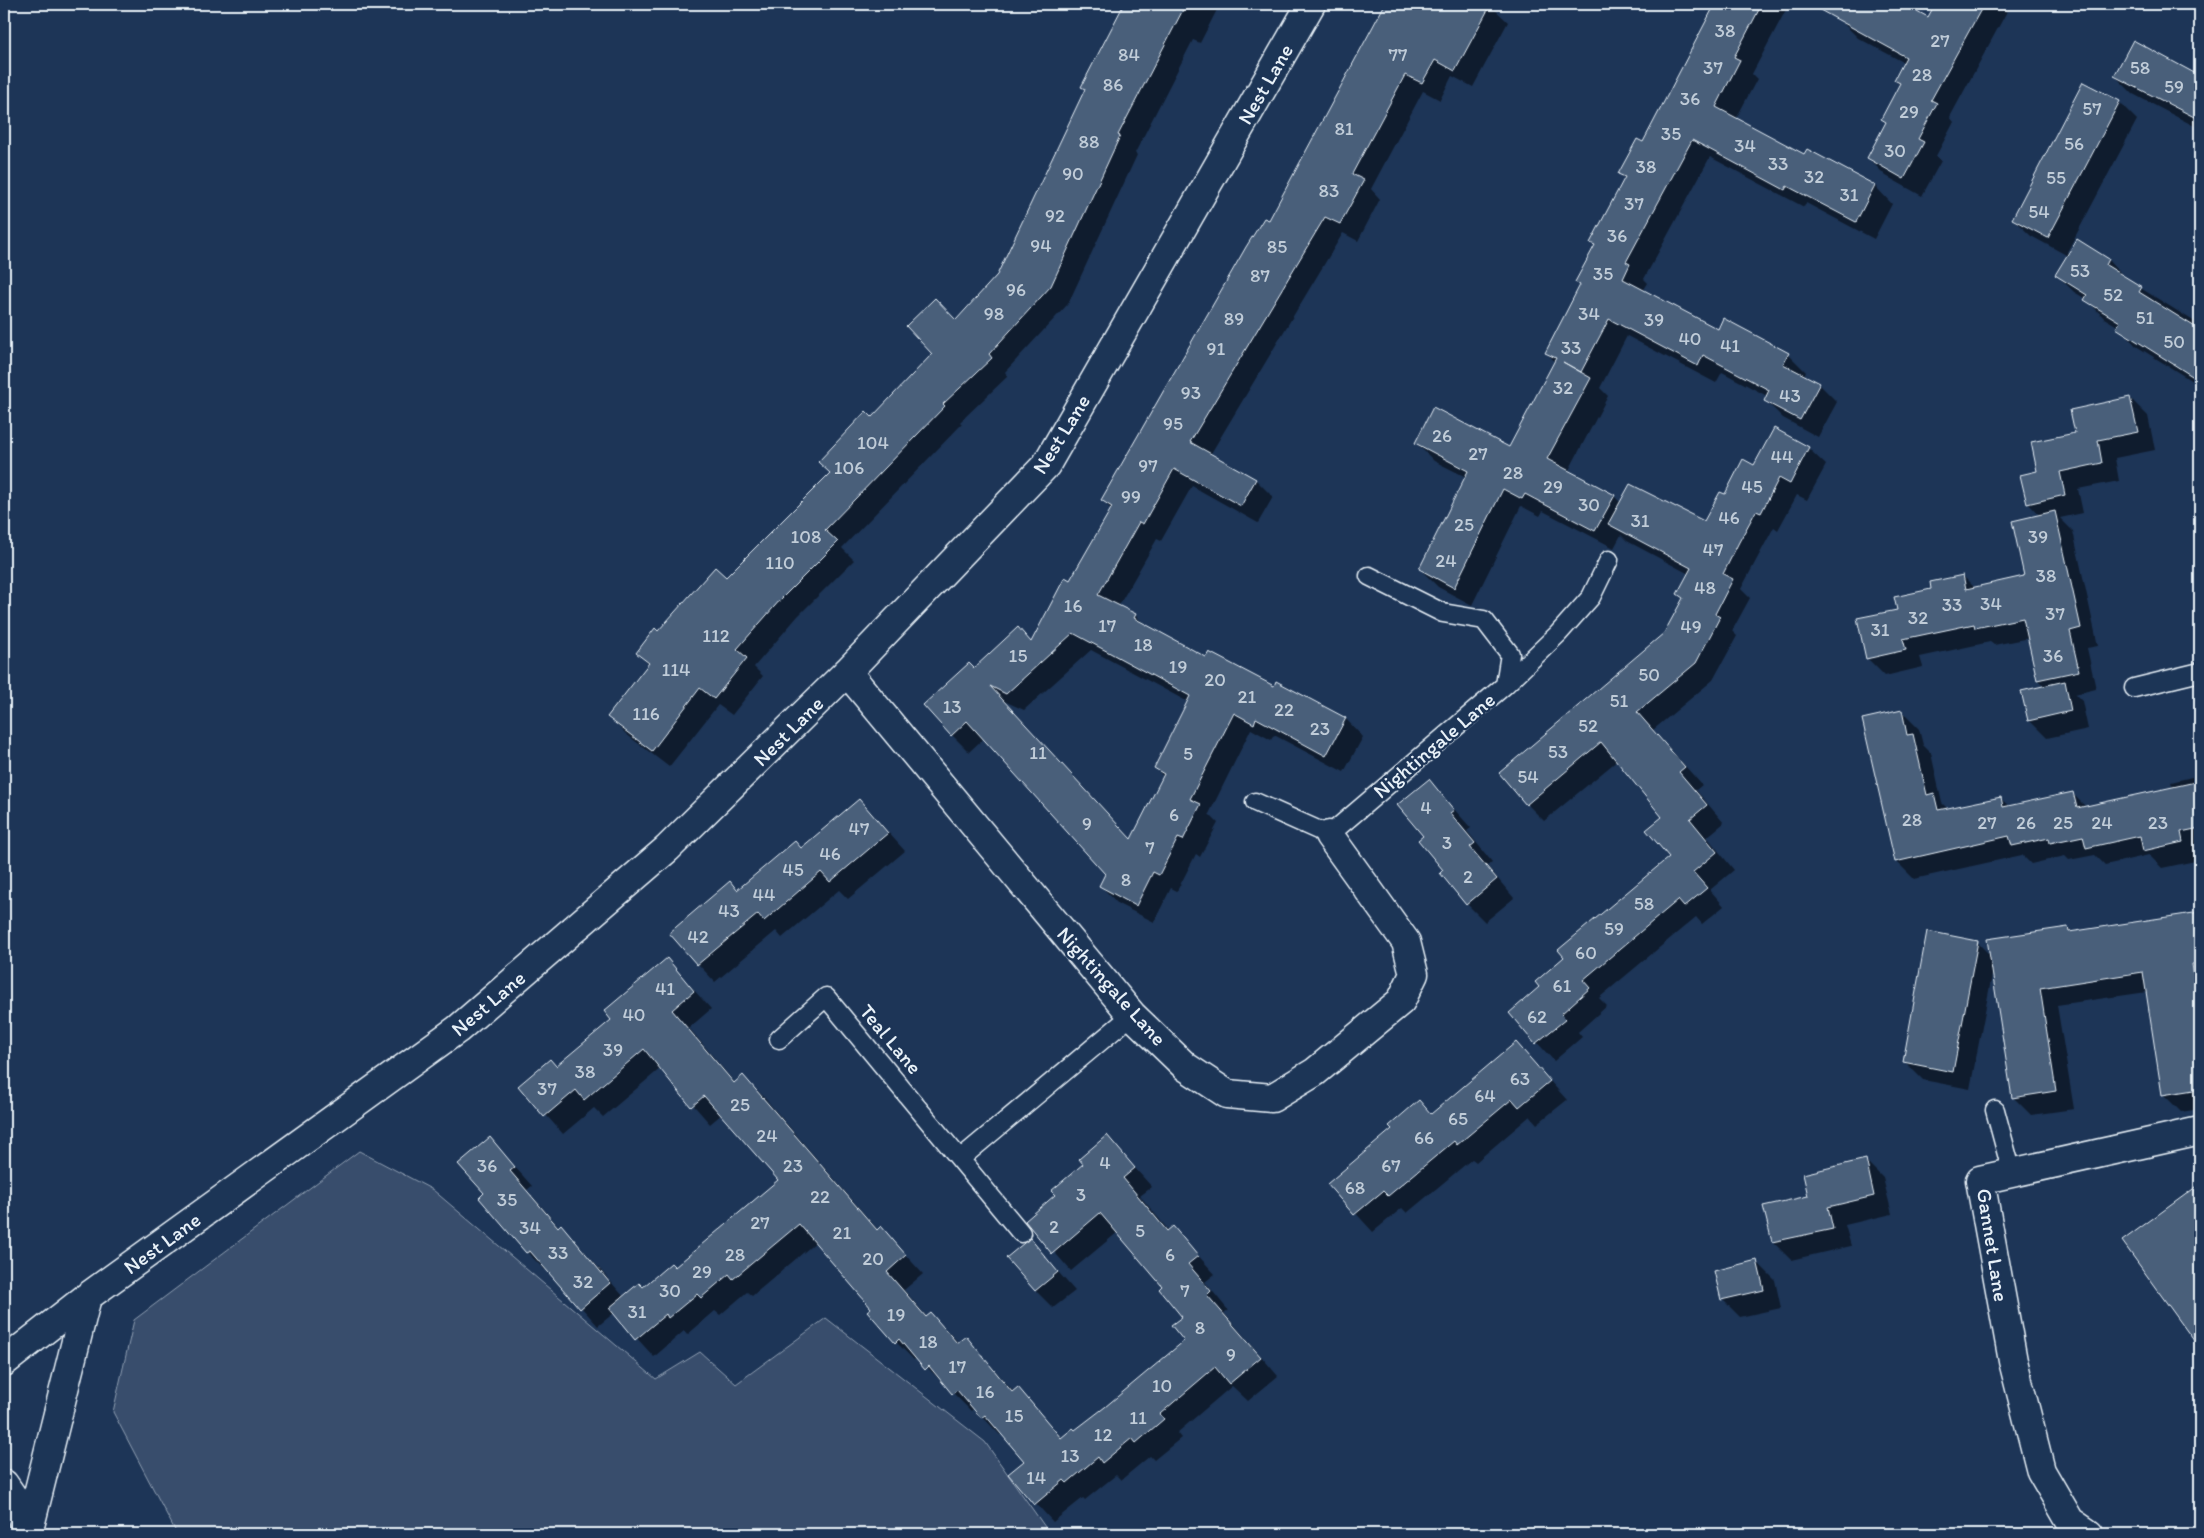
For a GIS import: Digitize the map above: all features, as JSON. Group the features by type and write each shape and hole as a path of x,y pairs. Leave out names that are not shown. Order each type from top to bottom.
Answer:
{"street":[{"name":"Nest Lane","path":"4,1362 87,1297 458,1029 667,849 847,672 1046,465 1311,4"},
{"name":"Nightingale Lane","path":"847,672 1132,1015 1186,1067 1227,1094 1272,1098 1316,1072 1401,1001 1414,974 1406,942 1329,834"},
{"name":"Gannet Lane","path":"2073,1530 2041,1471 2013,1361 1980,1180 2200,1131"},
{"path":"28,1534 87,1297"},
{"path":"4,1484 17,1503 28,1534"}],"lane":[{"path":"1505,684 1558,634 1591,597 1609,560"},
{"name":"Nightingale Lane","path":"1329,834 1505,684 1510,654 1484,620 1443,613 1369,576"},
{"path":"2134,688 2200,672"},
{"path":"1255,802 1329,834"},
{"name":"Teal Lane","path":"779,1039 826,997 1020,1232"},
{"path":"960,1159 1132,1015"},
{"path":"1996,1110 2012,1173"}],"shaded area":[{"path":"359,1151 433,1190 656,1379 700,1352 736,1384 826,1318 985,1442 1050,1534 177,1534 113,1412 134,1320"}],"building":[{"path":"1124,4 1186,4 1118,135 1120,136 1051,286 989,354 992,358 943,404 945,406 825,530 838,542 781,599 737,649 747,658 714,699 700,688 652,751 607,717 649,663 636,653 655,628 658,631 715,567 726,577 830,473 818,462 866,411 872,417 932,354 906,326 935,298 956,320 997,275 1085,89 1081,87"},
{"path":"1385,4 1491,4 1455,71 1435,60 1422,83 1405,75 1352,174 1364,180 1340,224 1325,217 1190,442 1256,479 1241,506 1174,469 1143,524 1139,522 1098,595 1136,614 1134,618 1206,657 1209,652 1274,686 1276,681 1346,718 1326,756 1256,718 1254,724 1234,713 1190,799 1201,804 1183,840 1178,838 1159,875 1153,872 1136,906 1099,886 1105,874 967,721 951,736 923,705 969,663 974,668 1018,627 1031,642 1065,577 1070,580 1112,507 1101,500 1246,247 1264,218 1269,220","holes":["1073,633 1190,696 1154,768 1164,774 1131,839 990,686 1006,694"]},
{"path":"1715,4 1762,4 1734,57 1740,60 1716,107 1804,154 1807,149 1875,185 1856,222 1787,186 1785,190 1692,140 1626,262 1630,264 1623,279 1718,329 1723,318 1789,353 1783,364 1820,383 1800,420 1764,401 1769,390 1703,355 1698,366 1609,319 1581,372 1563,362 1591,378 1547,459 1615,495 1595,531 1525,494 1522,499 1503,489 1454,588 1419,569 1468,471 1415,443 1433,407 1509,447 1556,358 1545,353 1580,285 1575,282 1595,245 1590,243 1625,177 1618,174 1637,139 1643,142"},
{"path":"1809,4 1904,4 1928,17 1935,4 1984,4 1931,100 1937,103 1918,139 1924,142 1904,179 1867,158 1886,122 1881,119 1900,83 1894,80 1906,57"},
{"path":"2133,40 2200,76 2200,120 2114,76"},
{"path":"2083,82 2120,101 2048,238 2012,219"},
{"path":"2077,239 2109,259 2106,265 2142,287 2139,292 2200,330 2200,381 2116,328 2120,322 2084,300 2087,295 2055,275"},
{"path":"2130,397 2138,432 2098,440 2102,463 2060,472 2065,495 2027,504 2020,475 2037,471 2031,442 2075,433 2070,410"},
{"path":"1774,428 1809,447 1790,484 1779,478 1761,513 1756,511 1739,542 1723,574 1733,579 1715,614 1720,617 1696,663 1637,712 1685,767 1679,772 1707,805 1690,819 1717,852 1693,872 1707,888 1684,907 1678,900 1583,980 1590,988 1561,1014 1566,1019 1535,1044 1509,1013 1539,987 1535,982 1564,957 1558,950 1669,857 1646,830 1662,817 1601,742 1526,805 1499,773 1664,633 1683,598 1677,594 1691,568 1608,524 1630,484 1704,521 1720,492 1725,494 1743,459 1754,465"},
{"path":"2055,511 2081,628 2070,631 2079,671 2037,680 2023,618 1975,628 1974,624 1903,639 1906,650 1866,659 1857,618 1897,610 1894,597 1931,589 1930,582 1963,575 1966,589 2024,576 2012,521"},
{"path":"2065,681 2071,711 2028,721 2021,691"},
{"path":"1902,710 1907,735 1913,734 1927,795 1934,793 1938,810 2001,797 2003,807 2073,792 2077,808 2200,781 2200,828 2181,832 2183,842 2143,851 2140,836 2086,848 2083,836 2050,843 2049,838 2012,846 2009,836 1895,862 1862,719"},
{"path":"1429,779 1454,810 1450,813 1475,843 1470,847 1497,879 1466,905 1440,873 1443,870 1418,840 1423,836 1397,805"},
{"path":"859,799 888,833 830,882 821,872 764,921 758,914 697,965 669,933 730,881 737,890 795,841 801,848"},
{"path":"2200,912 2200,963 2192,964 2200,1018 2200,1089 2162,1095 2143,972 2040,988 2056,1091 2012,1098 1987,939 2068,927 2069,932"},
{"path":"1927,931 1978,941 1953,1072 1903,1062"},
{"path":"667,958 694,991 672,1010 734,1083 743,1075 877,1230 881,1226 906,1255 887,1272 926,1317 931,1313 957,1343 966,1336 1012,1392 1018,1387 1061,1438 1073,1428 1075,1430 1105,1407 1184,1341 1171,1325 1182,1317 1159,1289 1162,1286 1100,1213 1052,1254 1025,1221 1055,1195 1051,1191 1083,1164 1079,1159 1107,1135 1135,1168 1123,1178 1167,1231 1173,1226 1198,1256 1188,1264 1211,1291 1207,1295 1261,1357 1229,1384 1215,1367 1160,1414 1164,1419 1136,1443 1132,1438 1102,1463 1098,1457 1067,1483 1064,1480 1034,1505 1008,1474 1024,1461 985,1415 981,1418 957,1390 952,1394 929,1366 925,1370 899,1339 895,1343 867,1311 871,1308 799,1224 733,1279 729,1274 701,1298 697,1294 668,1318 666,1314 635,1340 609,1308 639,1283 643,1287 671,1263 675,1267 778,1180 704,1096 691,1107 644,1049 584,1100 576,1090 544,1117 518,1086 550,1059 556,1066 611,1020 604,1011"},
{"path":"1516,1042 1550,1081 1519,1107 1512,1099 1457,1145 1454,1141 1388,1196 1383,1191 1354,1215 1327,1184 1392,1129 1389,1126 1419,1100 1431,1114"},
{"path":"490,1137 515,1167 510,1171 558,1227 561,1224 610,1283 580,1309 530,1251 526,1253 479,1198 484,1193 458,1164"},
{"path":"1866,1159 1874,1196 1828,1207 1833,1229 1772,1242 1763,1206 1808,1196 1803,1174"},
{"path":"2200,1184 2200,1349 2122,1241"},
{"path":"1030,1238 1058,1272 1035,1291 1006,1258"},
{"path":"1757,1260 1764,1290 1721,1300 1714,1271"}]}
